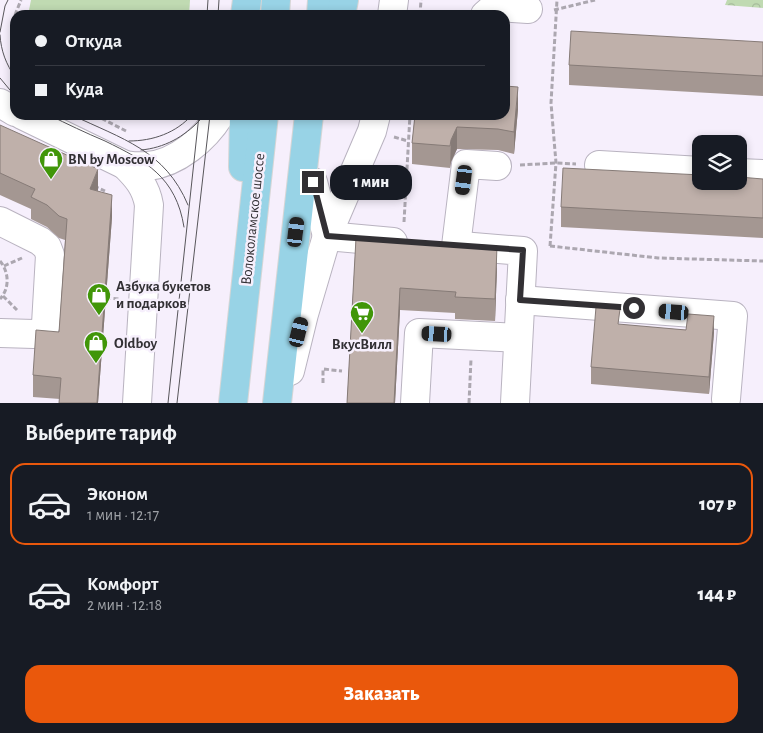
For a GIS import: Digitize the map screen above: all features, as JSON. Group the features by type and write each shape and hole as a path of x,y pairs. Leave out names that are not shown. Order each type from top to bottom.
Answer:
{"main road":[{"name":"Волоколамское шоссе","path":"242,323 244,120"},
{"name":"Волоколамское шоссе","path":"232,403 263,120"},
{"path":"277,403 308,120"},
{"path":"293,252 313,182 323,120"}],"street":[{"path":"491,10 494,7 528,9"},
{"path":"34,120 124,165 144,186 149,205 137,403"},
{"path":"124,165 150,166 174,158 202,137 216,120"},
{"path":"282,403 304,314 327,236 372,131 375,120"},
{"path":"456,246 466,164 497,166"},
{"path":"599,165 692,170"},
{"path":"747,173 763,174"},
{"path":"313,182 327,236"},
{"path":"0,221 40,241 47,247 50,255 46,324 43,331 34,334 0,333"},
{"path":"327,236 523,250 515,403"},
{"path":"520,300 733,316 726,399"},
{"path":"415,403 419,333 518,338"}],"path":[{"path":"550,246 556,162 551,103 557,0"},
{"path":"528,9 556,10 595,0"},
{"path":"105,120 126,131"},
{"path":"410,120 418,243"},
{"path":"497,166 556,162 599,165"},
{"path":"88,183 105,191"},
{"path":"523,250 550,246 658,258 763,261"},
{"path":"0,261 4,266 7,281 6,289 0,299"},
{"path":"106,298 122,299"},
{"path":"469,403 472,336"},
{"path":"323,383 324,369 342,371"}],"green space":[{"path":"31,0 190,0 189,10 29,10"},
{"path":"727,0 763,0 763,8 725,5"}],"building":[{"path":"571,31 763,42 763,76 569,65"},
{"path":"510,86 518,87 514,132 498,129 457,127 450,146 412,143 414,120 510,120"},
{"path":"0,125 98,169 90,189 112,195 97,403 59,403 61,378 33,375 36,330 59,332 67,219 59,216 47,205 31,197 35,189 0,173"},
{"path":"563,168 692,175 692,190 747,190 747,178 763,179 763,218 561,207"},
{"path":"356,238 497,246 495,299 455,297 456,292 400,288 394,403 347,403"},
{"path":"596,307 620,309 618,324 686,330 688,314 714,316 709,377 591,367"}],"tram line":[{"path":"0,32 8,0"},
{"path":"207,10 208,0"},
{"path":"218,10 219,0"},
{"path":"0,35 4,57 10,69"},
{"path":"0,78 10,90"},
{"path":"60,120 120,148 157,173 174,195 184,227"},
{"path":"83,120 140,148 154,159 167,171 188,205"},
{"path":"129,141 138,141 164,135 187,120"},
{"path":"168,403 198,120"},
{"path":"141,150 158,147 173,141 200,120"},
{"path":"177,403 209,120"}],"place":[{"name":"BN by Moscow","path":"51,180"},
{"name":"Азбука букетов и подарков","path":"99,316"},
{"name":"ВкусВилл","path":"362,334"},
{"name":"Oldboy","path":"96,364"}],"route":[{"path":"313,182 327,236 523,250 520,300 634,308"}]}
